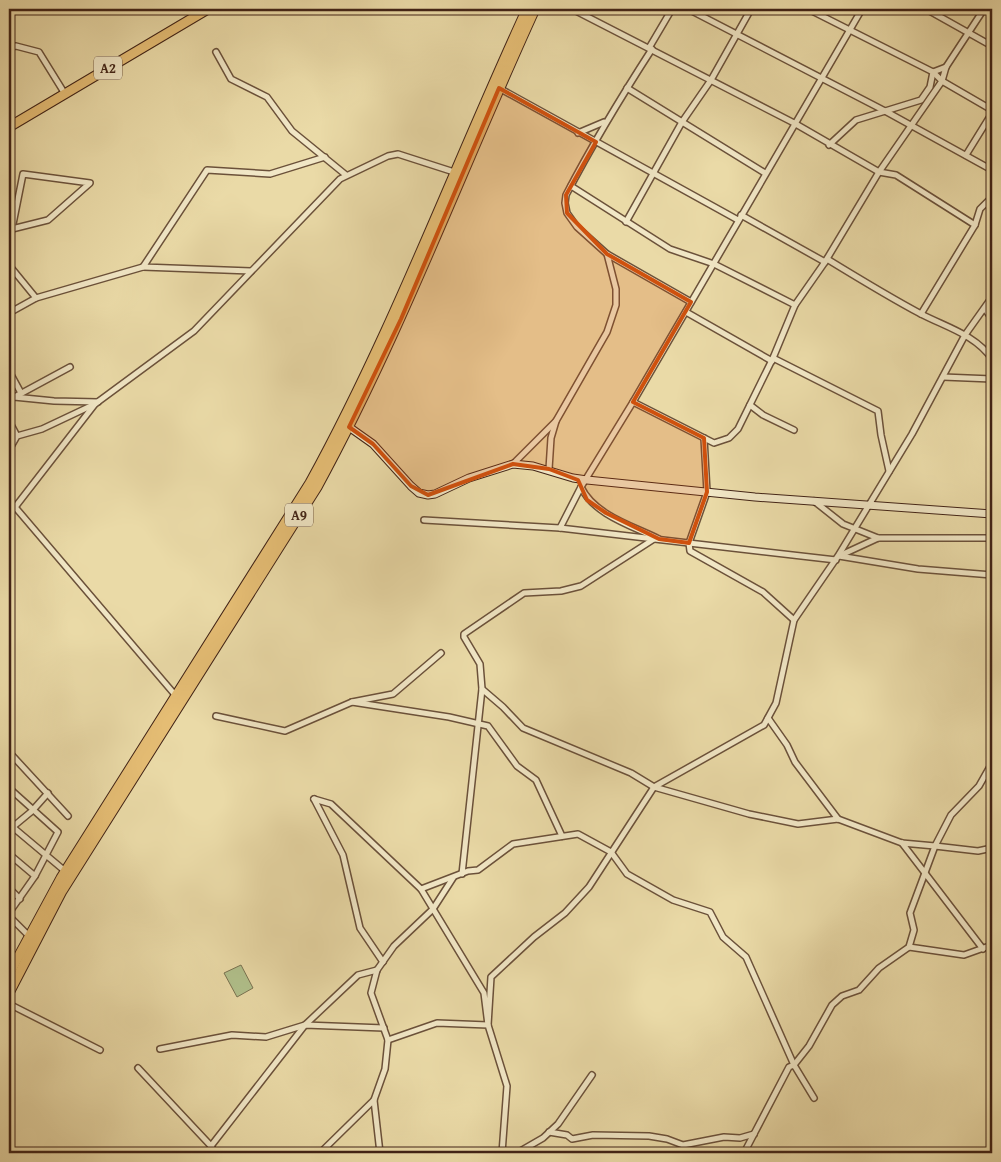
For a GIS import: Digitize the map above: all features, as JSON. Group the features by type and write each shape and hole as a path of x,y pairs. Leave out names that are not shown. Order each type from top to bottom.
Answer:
{"highway":[{"name":"A2","path":"9,127 208,9"},
{"name":"A9","path":"9,974 65,871 310,483 333,442 394,316 454,172 527,9"},
{"name":"A9","path":"9,992 62,891 312,496 349,427 401,319 499,88 535,9"}],"street":[{"path":"572,9 794,123 829,145 879,172 896,175 975,225"},
{"path":"672,9 627,88 605,122 564,203 577,227 607,254 691,302"},
{"path":"688,9 886,111 992,170"},
{"path":"626,222 682,122 711,80 751,9"},
{"path":"808,9 850,32 933,72 942,80 992,111 966,156"},
{"path":"560,528 581,487 587,480 686,312 765,172 862,9"},
{"path":"926,9 992,46"},
{"path":"633,402 714,443 729,438 738,429 773,360 795,305 826,261 910,124 942,80 946,66 984,9"},
{"path":"9,47 16,46 39,52 65,94"},
{"path":"216,52 232,80 267,97 292,131 346,175"},
{"path":"933,72 946,66"},
{"path":"829,145 856,120 921,100 930,87 933,72"},
{"path":"499,88 578,133 739,218 826,261 921,314 965,335 987,352 992,359"},
{"path":"627,88 765,172"},
{"path":"578,133 605,122"},
{"path":"9,450 17,436 42,429 97,403 194,331 346,175 388,156 398,154 454,172"},
{"path":"143,267 207,170 270,174 324,158"},
{"path":"23,174 90,183 48,220 10,231 23,174"},
{"path":"571,186 626,222 682,255 714,264 795,305"},
{"path":"921,314 975,225 980,209 992,196"},
{"path":"513,464 556,421 607,332 614,314 616,289 607,254"},
{"path":"9,265 36,298"},
{"path":"9,313 36,298 143,267 251,271"},
{"path":"488,1025 491,977 534,937 565,913 589,887 654,787 764,725 776,703 794,620 837,558 889,471 965,335 992,297"},
{"path":"985,309 992,319"},
{"path":"686,312 773,360 878,411 889,471"},
{"path":"987,352 992,347"},
{"path":"11,398 70,366"},
{"path":"9,371 21,393"},
{"path":"942,377 992,379"},
{"path":"11,398 97,403"},
{"path":"9,513 97,403"},
{"path":"750,405 763,415 794,430"},
{"path":"9,421 17,436"},
{"path":"549,469 550,446 556,421"},
{"path":"349,427 373,444 411,486 420,493 428,495 469,478 513,464 549,469 572,478 587,480 814,501 992,514"},
{"path":"704,438 707,492 689,543 694,555 763,592 794,620"},
{"path":"581,487 587,500 606,513 657,539"},
{"path":"814,501 843,524 878,538 992,538"},
{"path":"15,507 176,696"},
{"path":"424,520 560,528 837,558 918,569 992,575"},
{"path":"837,558 878,538"},
{"path":"462,874 482,689 480,664 464,634 524,593 561,591 581,586 657,539"},
{"path":"216,716 285,731 352,702 392,694 441,653"},
{"path":"482,689 523,728 631,773 654,787 749,814 798,824 838,820 902,843 978,851 992,848"},
{"path":"352,702 449,717 488,726 517,766 536,780 562,836"},
{"path":"768,718 787,745 794,762 838,820"},
{"path":"9,754 68,816"},
{"path":"744,1153 789,1067 794,1065 809,1046 832,1005 842,996 859,990 879,968 909,947 914,930 910,912 935,846 951,815 979,786 992,763"},
{"path":"9,788 32,811 58,832 35,876 9,915 29,936"},
{"path":"48,793 32,811 10,827 65,871"},
{"path":"383,962 360,928 343,855 314,799 331,804 421,890 484,993 488,1025 507,1086 502,1153"},
{"path":"421,890 453,877 478,870 513,844 578,834 610,852 627,874 673,900 710,912 723,937 746,957 794,1065 814,1098"},
{"path":"902,843 983,948"},
{"path":"9,854 35,876"},
{"path":"380,1153 374,1100 385,1069 388,1040 371,993 377,970 394,946 434,909 453,877"},
{"path":"9,888 20,899"},
{"path":"909,947 964,955 992,945"},
{"path":"211,1146 305,1025 358,976 377,970"},
{"path":"9,1004 100,1050"},
{"path":"388,1040 437,1023 488,1025"},
{"path":"160,1048 232,1035 266,1037 305,1025 384,1028"},
{"path":"138,1068 211,1146 215,1153"},
{"path":"517,1153 549,1132 568,1111 592,1075"},
{"path":"320,1153 374,1100"},
{"path":"549,1132 568,1135 572,1139 593,1135 649,1136 668,1139 683,1145 724,1137 740,1138 754,1134"}],"highlighted area":[{"path":"499,88 596,142 566,195 567,213 607,254 691,302 633,402 704,438 707,492 689,543 659,539 606,513 587,500 578,480 549,469 513,464 428,495 411,486 373,444 349,427 401,319"}],"green space":[{"path":"241,965 253,988 237,997 224,973"}]}
